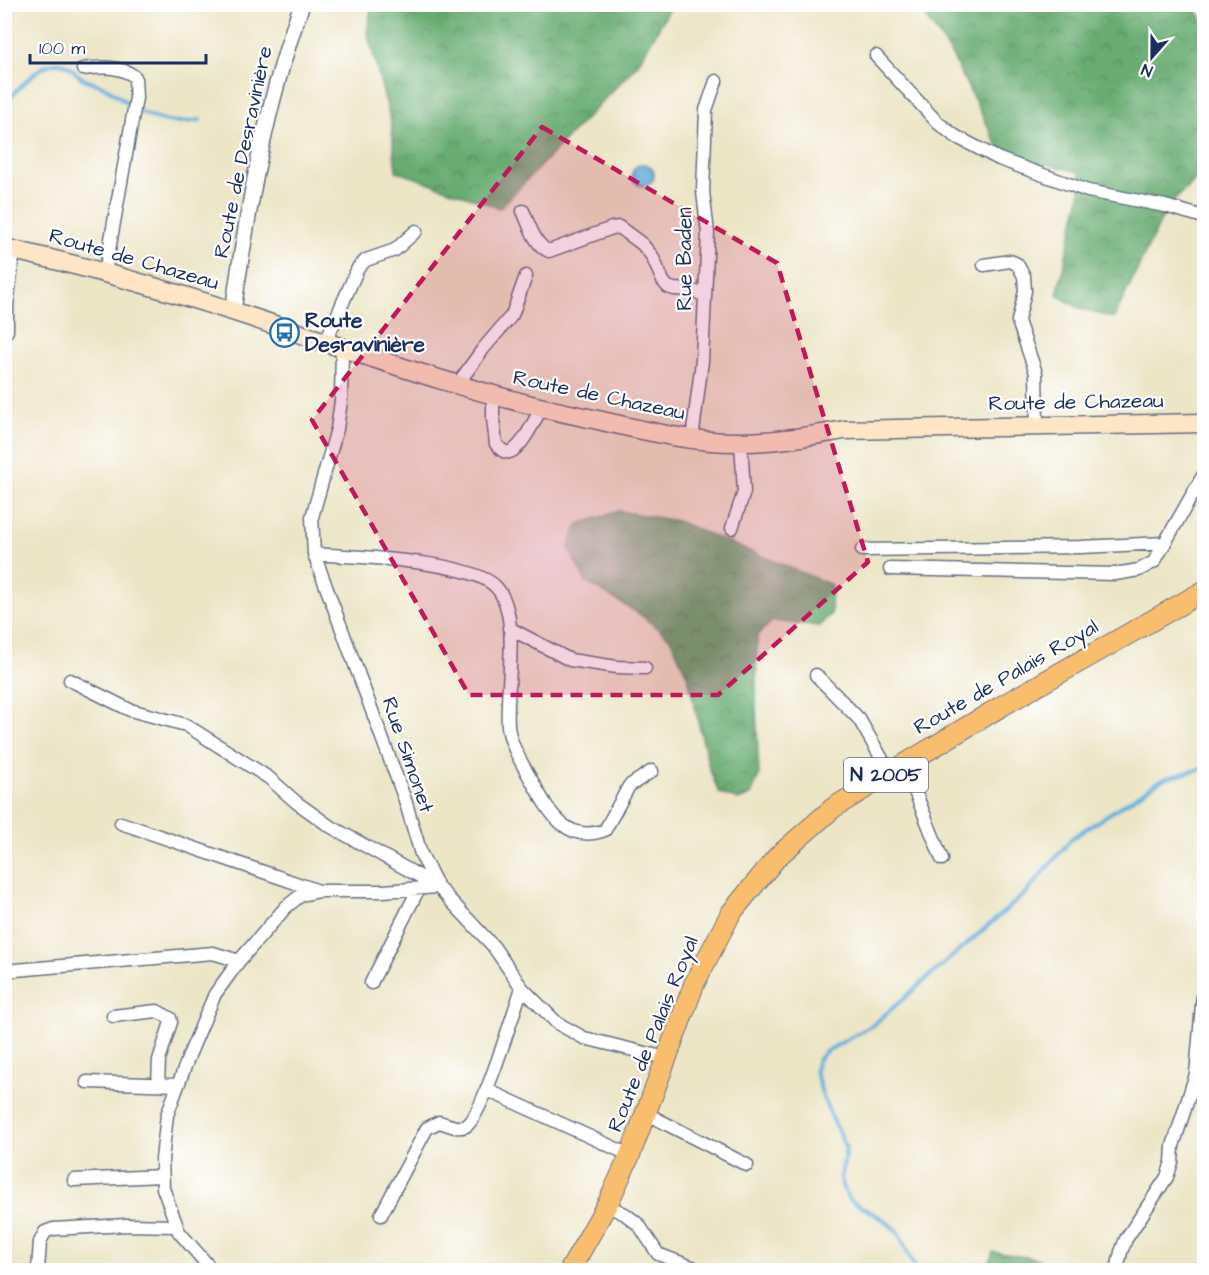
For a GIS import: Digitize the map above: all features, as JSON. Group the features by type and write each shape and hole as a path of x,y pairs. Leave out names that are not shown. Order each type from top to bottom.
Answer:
{"main road":[{"name":"Route de Chazeau","path":"9,249 105,273 232,311 457,385 542,408 692,438 741,442 844,430 1204,423"},
{"name":"Route de Palais Royal","path":"570,1270 606,1205 630,1155 695,982 731,913 777,857 833,808 897,768 1000,706 1204,591"}],"street":[{"name":"Route de Desravinière","path":"232,311 249,204 280,72 302,4"},
{"path":"876,56 939,123 955,136 999,159 1088,191 1165,206 1204,217"},
{"path":"83,69 105,67 120,69 135,77 137,84 105,273"},
{"name":"Rue Baden","path":"692,438 702,361 708,233 704,192 706,110 716,81"},
{"path":"523,211 539,245 549,251 620,227 642,244 652,256 668,287 690,290 704,295"},
{"path":"334,346 358,268 366,260 395,250 416,231"},
{"path":"7,332 9,249"},
{"path":"984,265 1010,261 1021,268 1024,276 1025,291 1018,321 1036,372 1037,425"},
{"path":"457,385 512,315 526,276"},
{"name":"Rue Simonet","path":"334,346 341,401 337,429 312,517 314,554 405,800 421,854 438,887 493,946 522,988 557,1023 584,1038 666,1058"},
{"path":"494,395 493,419 496,444 504,451 509,452 515,449 542,408"},
{"path":"732,528 744,492 741,442"},
{"path":"890,569 1115,574 1139,570 1154,562 1204,474"},
{"path":"862,550 1081,547 1164,543"},
{"path":"314,554 415,563 464,572 485,579 496,588 507,604 509,628 508,726 517,756 545,806 563,825 580,834 594,834 605,830 629,786 652,771"},
{"path":"509,628 570,660 617,667 645,668"},
{"path":"816,675 859,719 897,768 942,859"},
{"path":"70,680 130,710 186,725 269,778 296,802 328,825 438,887"},
{"path":"121,823 320,891"},
{"path":"212,1270 179,1233 163,1188 162,1159 167,1115 215,994 239,961 286,907 301,895 320,891 383,891 438,887"},
{"path":"371,983 419,888"},
{"path":"4,971 213,953 239,961"},
{"path":"1117,1270 1120,1252 1126,1239 1159,1191 1172,1161 1173,1146 1196,1074 1204,982"},
{"path":"381,1215 427,1128 439,1122 456,1128 469,1124 475,1116 487,1090 522,988"},
{"path":"113,1017 158,1011 170,1018 171,1022 159,1060 158,1084"},
{"path":"87,1082 178,1085"},
{"path":"487,1090 630,1155"},
{"path":"645,1113 747,1165"},
{"path":"74,1180 162,1176"},
{"path":"606,1205 625,1214 639,1225 658,1254 700,1270"},
{"path":"38,1270 42,1236 53,1228 126,1225 176,1226"}],"highlighted area":[{"path":"542,127 777,263 868,562 718,695 469,695 312,420"}],"green space":[{"path":"372,4 672,5 638,64 500,208 396,171 391,122 367,31"},
{"path":"917,5 1194,5 1204,24 1204,171 1167,208 1114,318 1079,308 1057,295 1080,196 1080,172 1004,158 949,50"},
{"path":"619,511 677,521 832,585 831,614 819,626 773,621 757,635 756,706 759,775 751,795 738,800 719,793 709,768 688,677 670,638 638,613 586,582 568,548 578,524"},
{"path":"993,1252 1039,1259 1045,1270 987,1270"}],"water":[{"path":"643,164 651,167 654,175 651,183 643,186 635,183 632,175 635,167"}],"waterway":[{"path":"4,103 31,76 47,65 55,63 67,65 83,79 108,89 131,106"},
{"path":"137,110 168,121 200,120"},
{"path":"916,1270 898,1232 883,1219 850,1200 843,1188 841,1179 846,1148 824,1100 815,1070 818,1060 825,1052 873,1025 1027,892 1072,838 1163,779 1204,768"}],"place":[{"name":"Route Desravinière","path":"284,332"}]}
